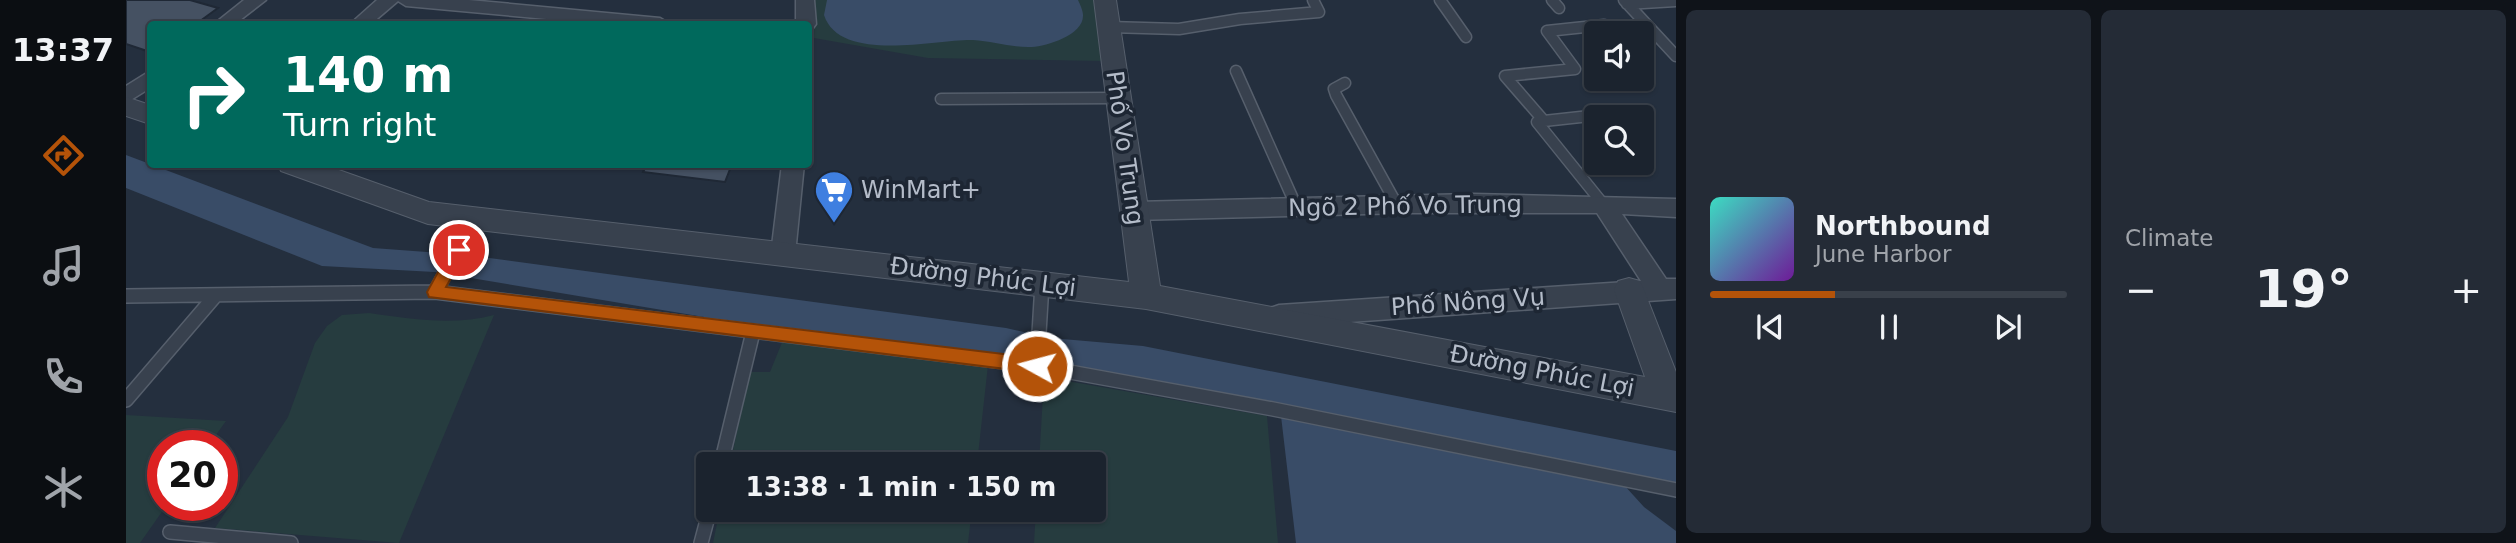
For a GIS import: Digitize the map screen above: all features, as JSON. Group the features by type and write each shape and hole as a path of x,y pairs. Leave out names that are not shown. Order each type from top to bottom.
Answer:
{"street":[{"path":"227,21 257,0"},
{"path":"363,21 388,0"},
{"path":"406,0 628,21"},
{"path":"805,0 806,21"},
{"name":"Phố Vo Trung","path":"1105,0 1146,296"},
{"path":"126,96 147,80"},
{"path":"126,106 147,114"},
{"name":"Đường Phúc Lợi","path":"302,168 428,213 1146,296 1674,403"},
{"path":"783,254 793,168"},
{"path":"1603,204 1655,289 1674,403"},
{"name":"Ngõ 2 Phố Vo Trung","path":"1134,211 1397,205 1603,204 1676,208"},
{"name":"Phố Nông Vụ","path":"1260,318 1655,289"}],"lane":[{"path":"1108,27 1179,29 1319,12 1313,0"},
{"path":"1440,0 1466,37"},
{"path":"1625,2 1676,1"},
{"path":"1625,2 1676,56"},
{"path":"1544,121 1505,76 1574,69 1547,31 1584,27"},
{"path":"1236,71 1297,208"},
{"path":"1345,83 1334,89 1336,95 1397,205"},
{"path":"941,99 1118,98"},
{"path":"1584,117 1537,122 1603,204"},
{"path":"435,292 476,219"},
{"path":"1037,364 1042,284"},
{"path":"126,296 435,292 1037,364 1676,491"},
{"path":"126,400 216,295"},
{"path":"724,452 753,332"},
{"path":"701,543 707,522"},
{"path":"170,532 291,543"}],"green space":[{"path":"815,0 1095,0 1104,61 928,58 814,38"},
{"path":"369,313 448,321 494,315 399,543 215,528 220,521 238,521 238,493 288,417 315,343 327,326 342,315"},
{"path":"783,340 988,365 978,452 733,452 750,372 770,372"},
{"path":"1044,377 1267,416 1278,543 1034,543 1035,522 1106,522 1106,452 1040,452"},
{"path":"126,415 226,421 220,430 147,430 147,521 155,521 140,543 126,543"},
{"path":"717,522 970,522 968,543 713,543"}],"water":[{"path":"827,0 1078,0 1083,15 1082,22 1071,34 1039,46 973,40 891,46 849,39 833,30 824,15"},
{"path":"126,155 147,163 147,168 161,168 373,248 467,255 1006,328 1051,338 1143,346 1676,451 1676,483 1049,362 770,328 435,272 322,266 126,188"},
{"path":"1281,416 1624,485 1644,507 1676,531 1676,543 1296,543"}],"building":[{"path":"126,0 190,0 218,8 200,21 147,21 147,51 126,44"},
{"path":"645,168 730,168 725,182 643,172"}],"place":[{"name":"WinMart+","path":"834,224"}],"route":[{"path":"459,250 435,292 1037,366"}]}
